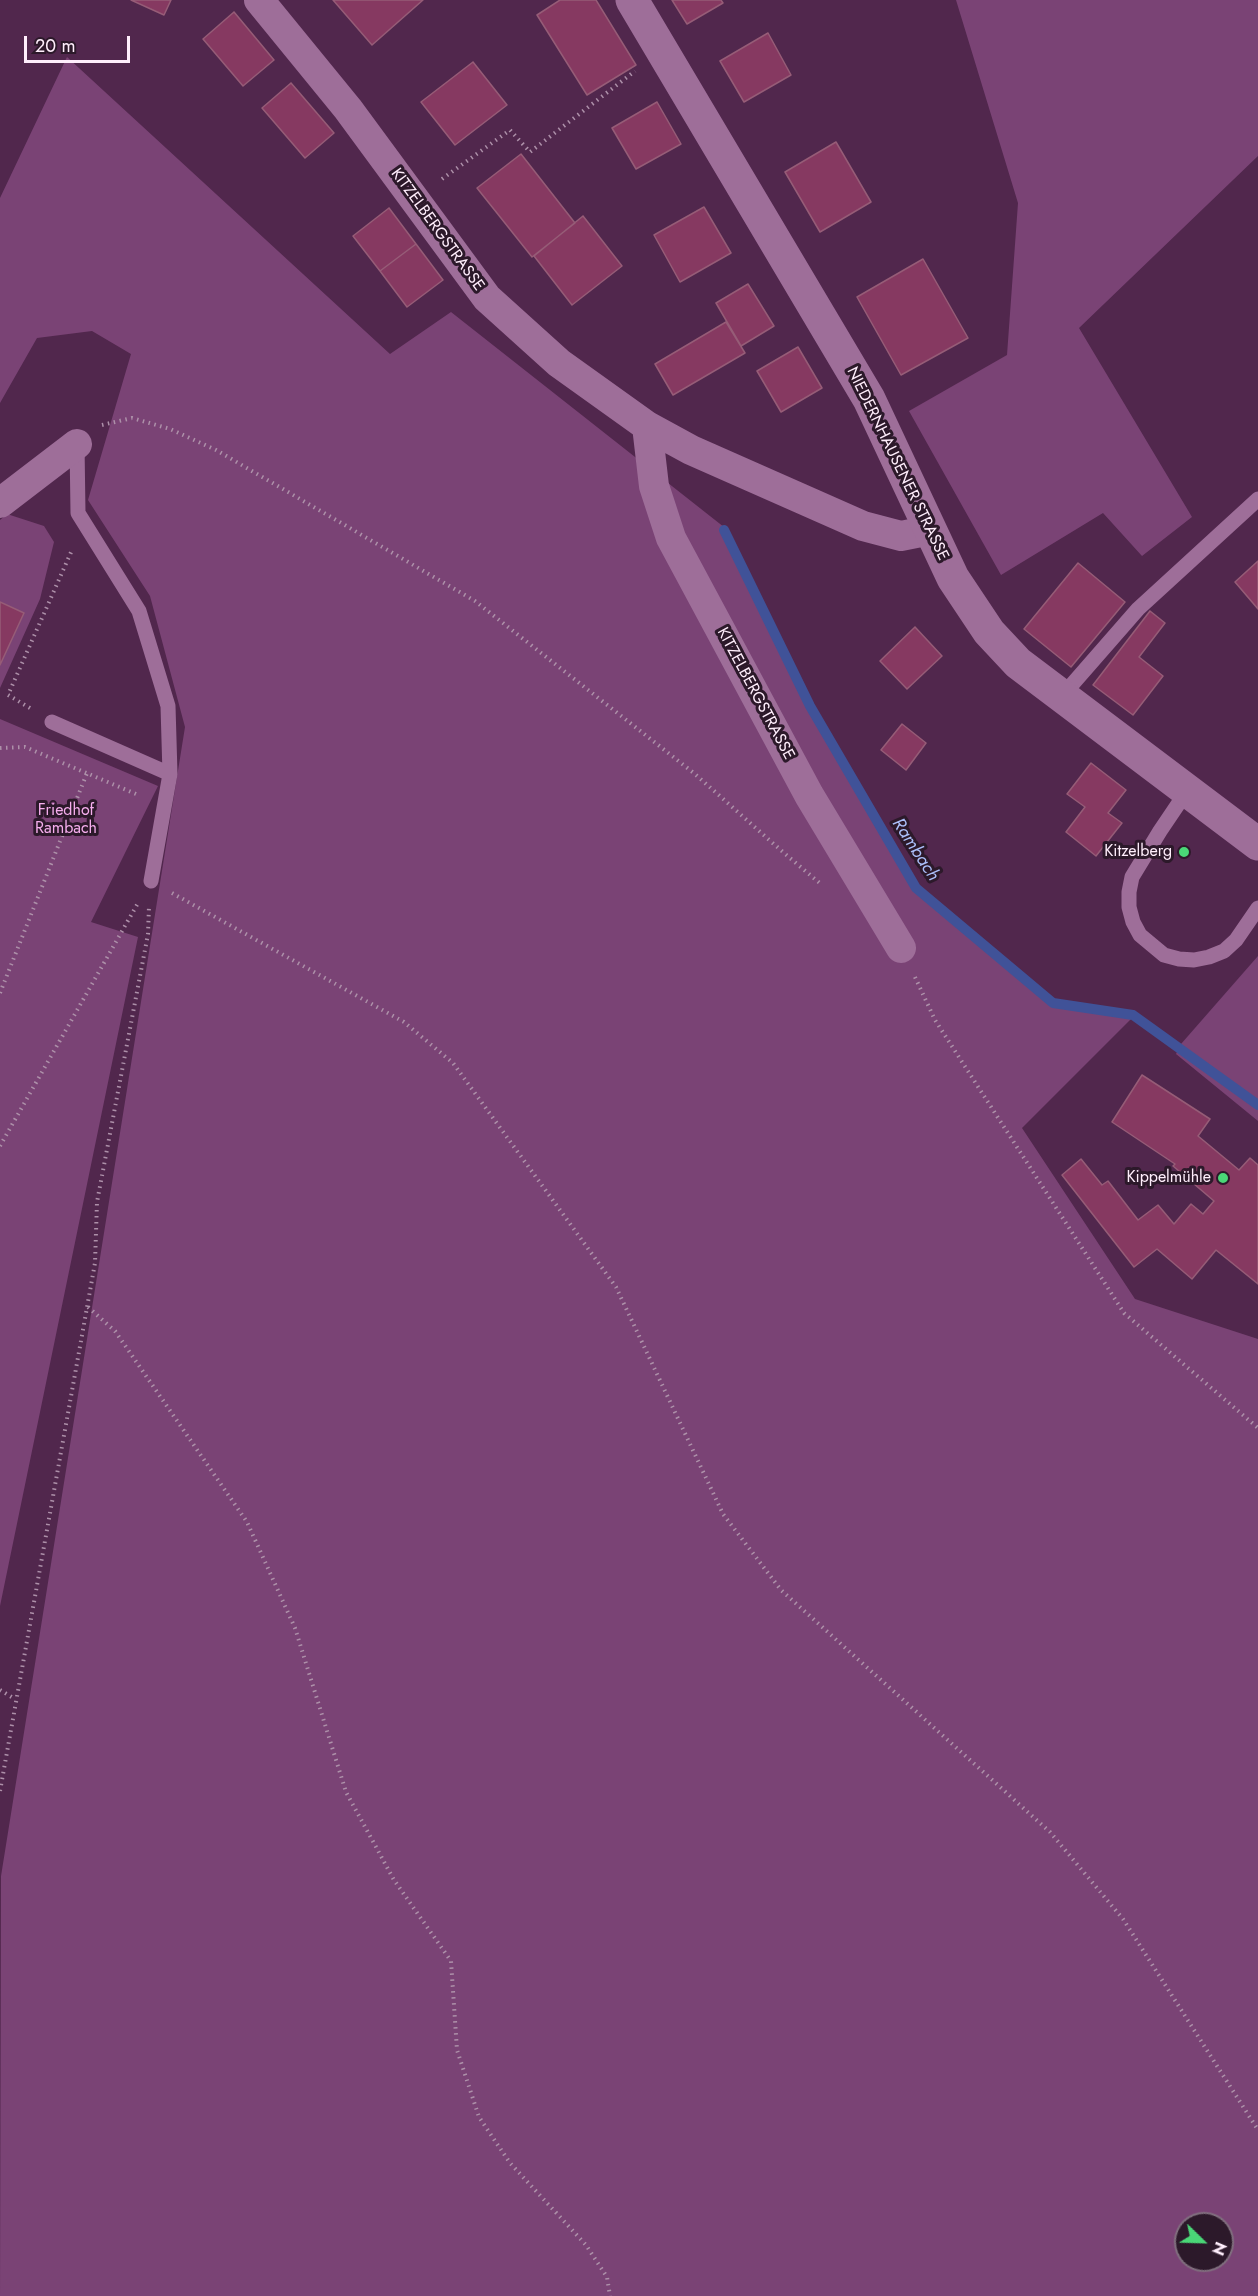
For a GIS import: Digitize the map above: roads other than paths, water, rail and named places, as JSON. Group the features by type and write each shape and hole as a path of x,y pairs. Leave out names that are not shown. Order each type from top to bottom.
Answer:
{"main road":[{"name":"NIEDERNHAUSENER STRASSE","path":"632,0 868,399 953,578 989,632 1018,663 1258,844"}],"street":[{"name":"KITZELBERGSTRASSE","path":"260,0 348,109 487,298 559,363 647,426 692,450 863,526 901,536 931,530"},
{"name":"KITZELBERGSTRASSE","path":"647,426 654,486 671,537 809,795 901,948"},
{"path":"0,503 77,444"}],"lane":[{"path":"77,444 78,513 139,611 168,706 170,774 151,881"},
{"path":"1062,696 1138,609 1258,499"},
{"path":"52,722 170,774"},
{"path":"1187,791 1132,877 1129,907 1140,935 1164,955 1194,960 1209,957 1224,951 1236,940 1258,908"}],"waterway":[{"name":"Rambach","path":"724,530 810,706 916,888 1053,1003 1133,1015 1258,1105"}],"place":[{"name":"Kitzelberg","path":"1184,852"},
{"name":"Kippelmühle","path":"1223,1178"}],"park label":[{"name":"Friedhof Rambach","path":"66,820"}]}
